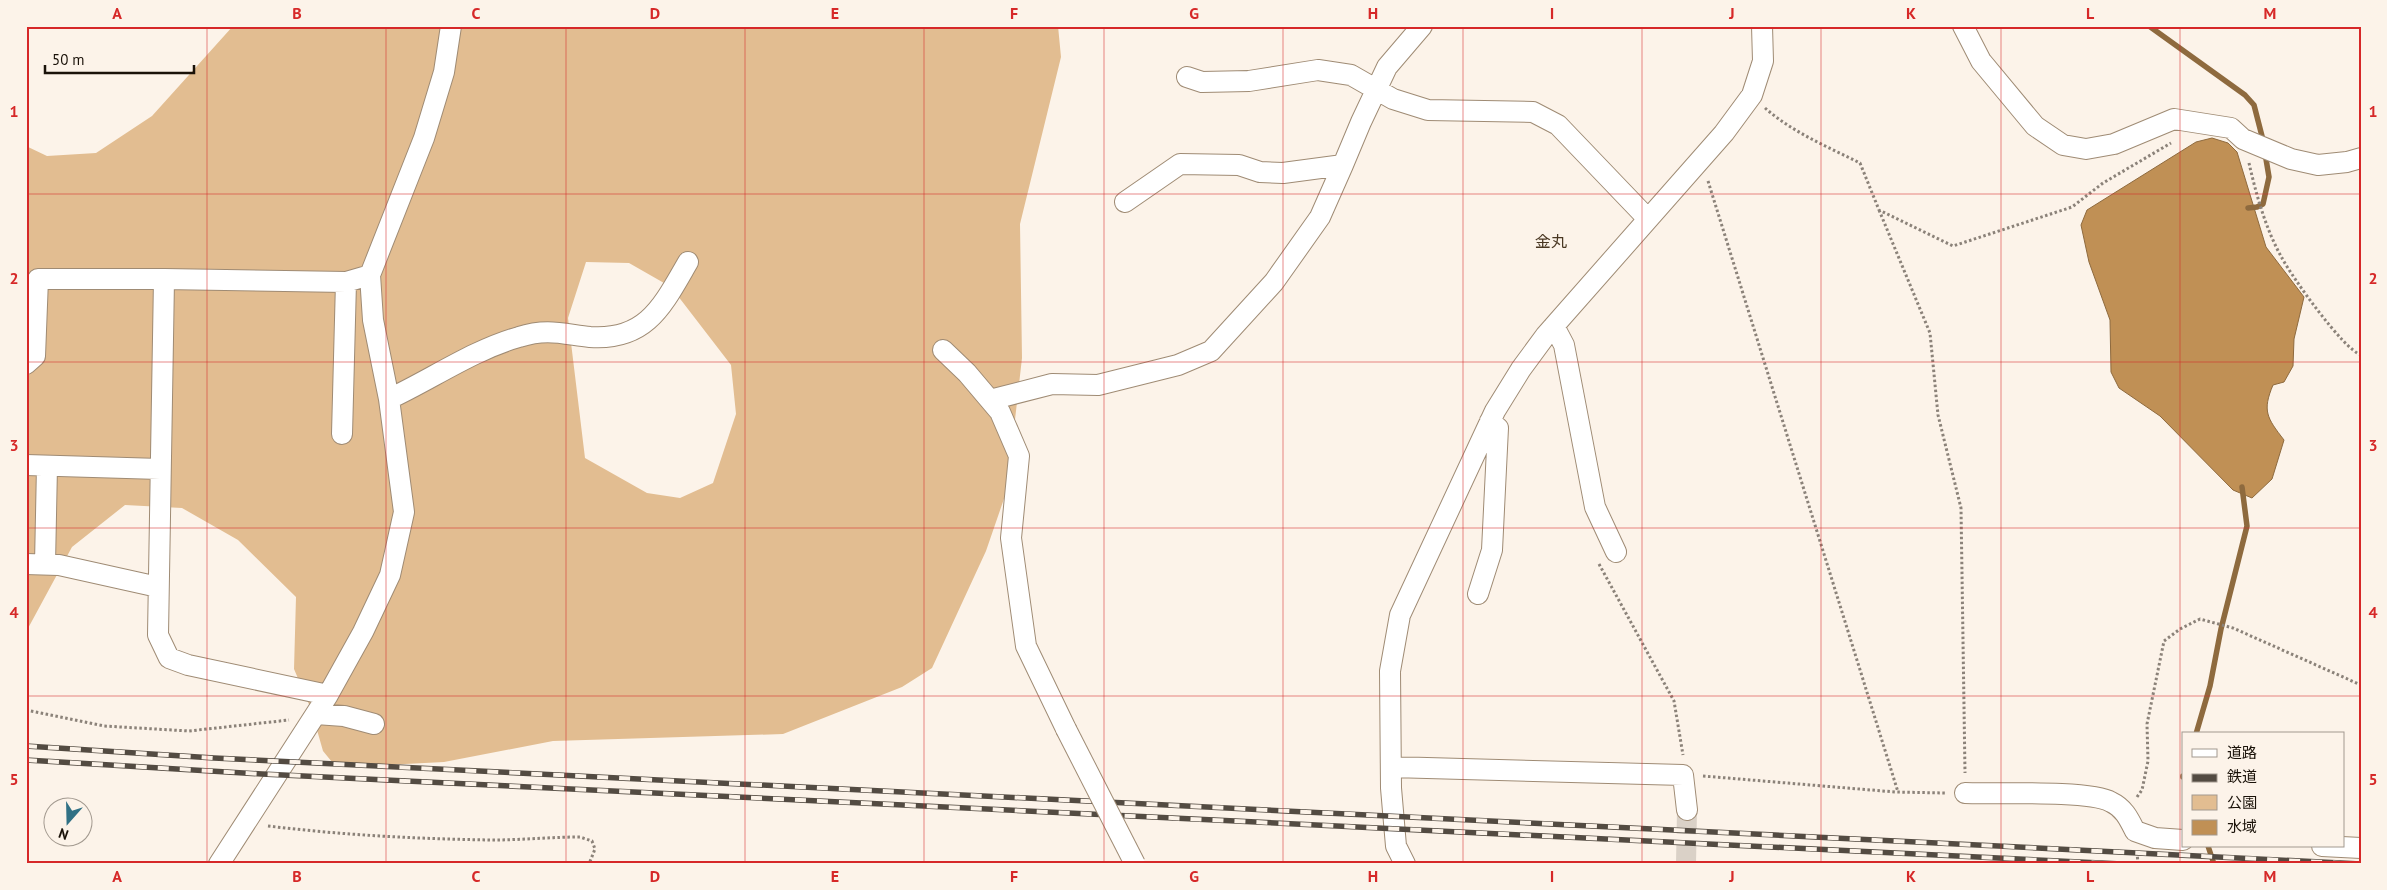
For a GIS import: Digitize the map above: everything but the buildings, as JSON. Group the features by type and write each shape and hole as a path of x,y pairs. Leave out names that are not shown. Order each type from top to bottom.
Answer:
{"street":[{"path":"219,864 328,695 390,575 404,512 389,399 373,320 370,275 424,138 444,72 451,26"},
{"path":"990,400 1052,384 1106,383 1178,365 1211,351 1274,282 1320,217 1361,122 1388,67 1422,26"},
{"path":"1405,864 1396,846 1391,766 1390,671 1400,615 1490,422 1521,369 1554,326 1701,159 1752,95 1763,62 1762,26"},
{"path":"1964,26 1981,62 2035,126 2064,145 2086,149 2114,144 2174,118 2231,128 2243,138 2291,159 2318,165 2347,162 2361,158"},
{"path":"1187,77 1202,82 1249,81 1318,70 1351,75 1393,99 1428,110 1533,112 1558,125 1648,219"},
{"path":"1125,202 1180,164 1239,165 1260,172 1283,173 1343,165"},
{"path":"389,399 483,350 532,333 559,331 590,337 619,337 647,323 667,298 688,262"},
{"path":"26,364 35,356 38,279 346,282 370,275"},
{"path":"164,280 158,635 169,658 188,665 328,695"},
{"path":"342,434 346,282"},
{"path":"1554,326 1564,345 1595,507 1616,552"},
{"path":"943,350 967,373 1000,412 1019,456 1011,538 1026,646 1135,864"},
{"path":"1478,594 1492,550 1498,428 1490,422"},
{"path":"26,466 160,470"},
{"path":"47,466 36,564 158,587"},
{"path":"316,714 344,716 374,724"},
{"path":"1391,766 1684,774 1687,810"},
{"path":"1965,793 2083,796 2110,801 2126,813 2135,831 2155,838 2182,840"},
{"path":"2344,847 2361,848"}],"path":[{"path":"1684,774 1898,792 1965,793 1961,508 1938,415 1930,333 1860,163 1774,116 1752,95"},
{"path":"2243,138 2252,179 2282,258 2338,336 2352,352 2361,355"},
{"path":"1879,210 1953,246 2072,207 2103,183 2178,139"},
{"path":"1701,159 1898,792"},
{"path":"2126,813 2142,790 2148,761 2147,724 2164,641 2180,629 2200,619 2232,628 2361,685"},
{"path":"26,710 104,726 189,731 294,720 316,714"},
{"path":"247,823 312,832 401,837 494,840 580,837 592,842 595,849 589,864"}],"green space":[{"path":"233,26 1058,26 1061,57 1020,224 1022,358 1007,490 986,551 932,668 902,687 783,734 553,741 444,762 347,767 332,762 323,751 311,709 294,669 296,597 238,540 182,508 125,505 72,547 26,632 26,146 47,156 96,153 152,116","holes":["586,262 629,263 671,287 731,365 736,414 713,483 680,498 647,493 585,458 568,318"]}],"water":[{"path":"2212,138 2228,143 2237,152 2266,247 2304,297 2294,339 2293,366 2284,382 2273,385 2267,408 2270,420 2284,440 2272,479 2252,498 2233,490 2160,416 2119,388 2111,372 2110,320 2089,262 2081,225 2087,210 2196,142"}],"waterway":[{"path":"2149,26 2245,95 2254,105 2264,144"},
{"path":"2248,208 2263,204 2269,177 2265,153"},
{"path":"2197,732 2210,686 2221,629 2247,526 2242,487"},
{"path":"2209,848 2214,864"}],"tunnel":[{"path":"1686,864 1687,810"}],"railway":[{"path":"26,746 214,758 2361,864"},
{"path":"26,760 262,774 2122,864"}],"district":[{"name":"金丸","path":"1551,241"}]}
